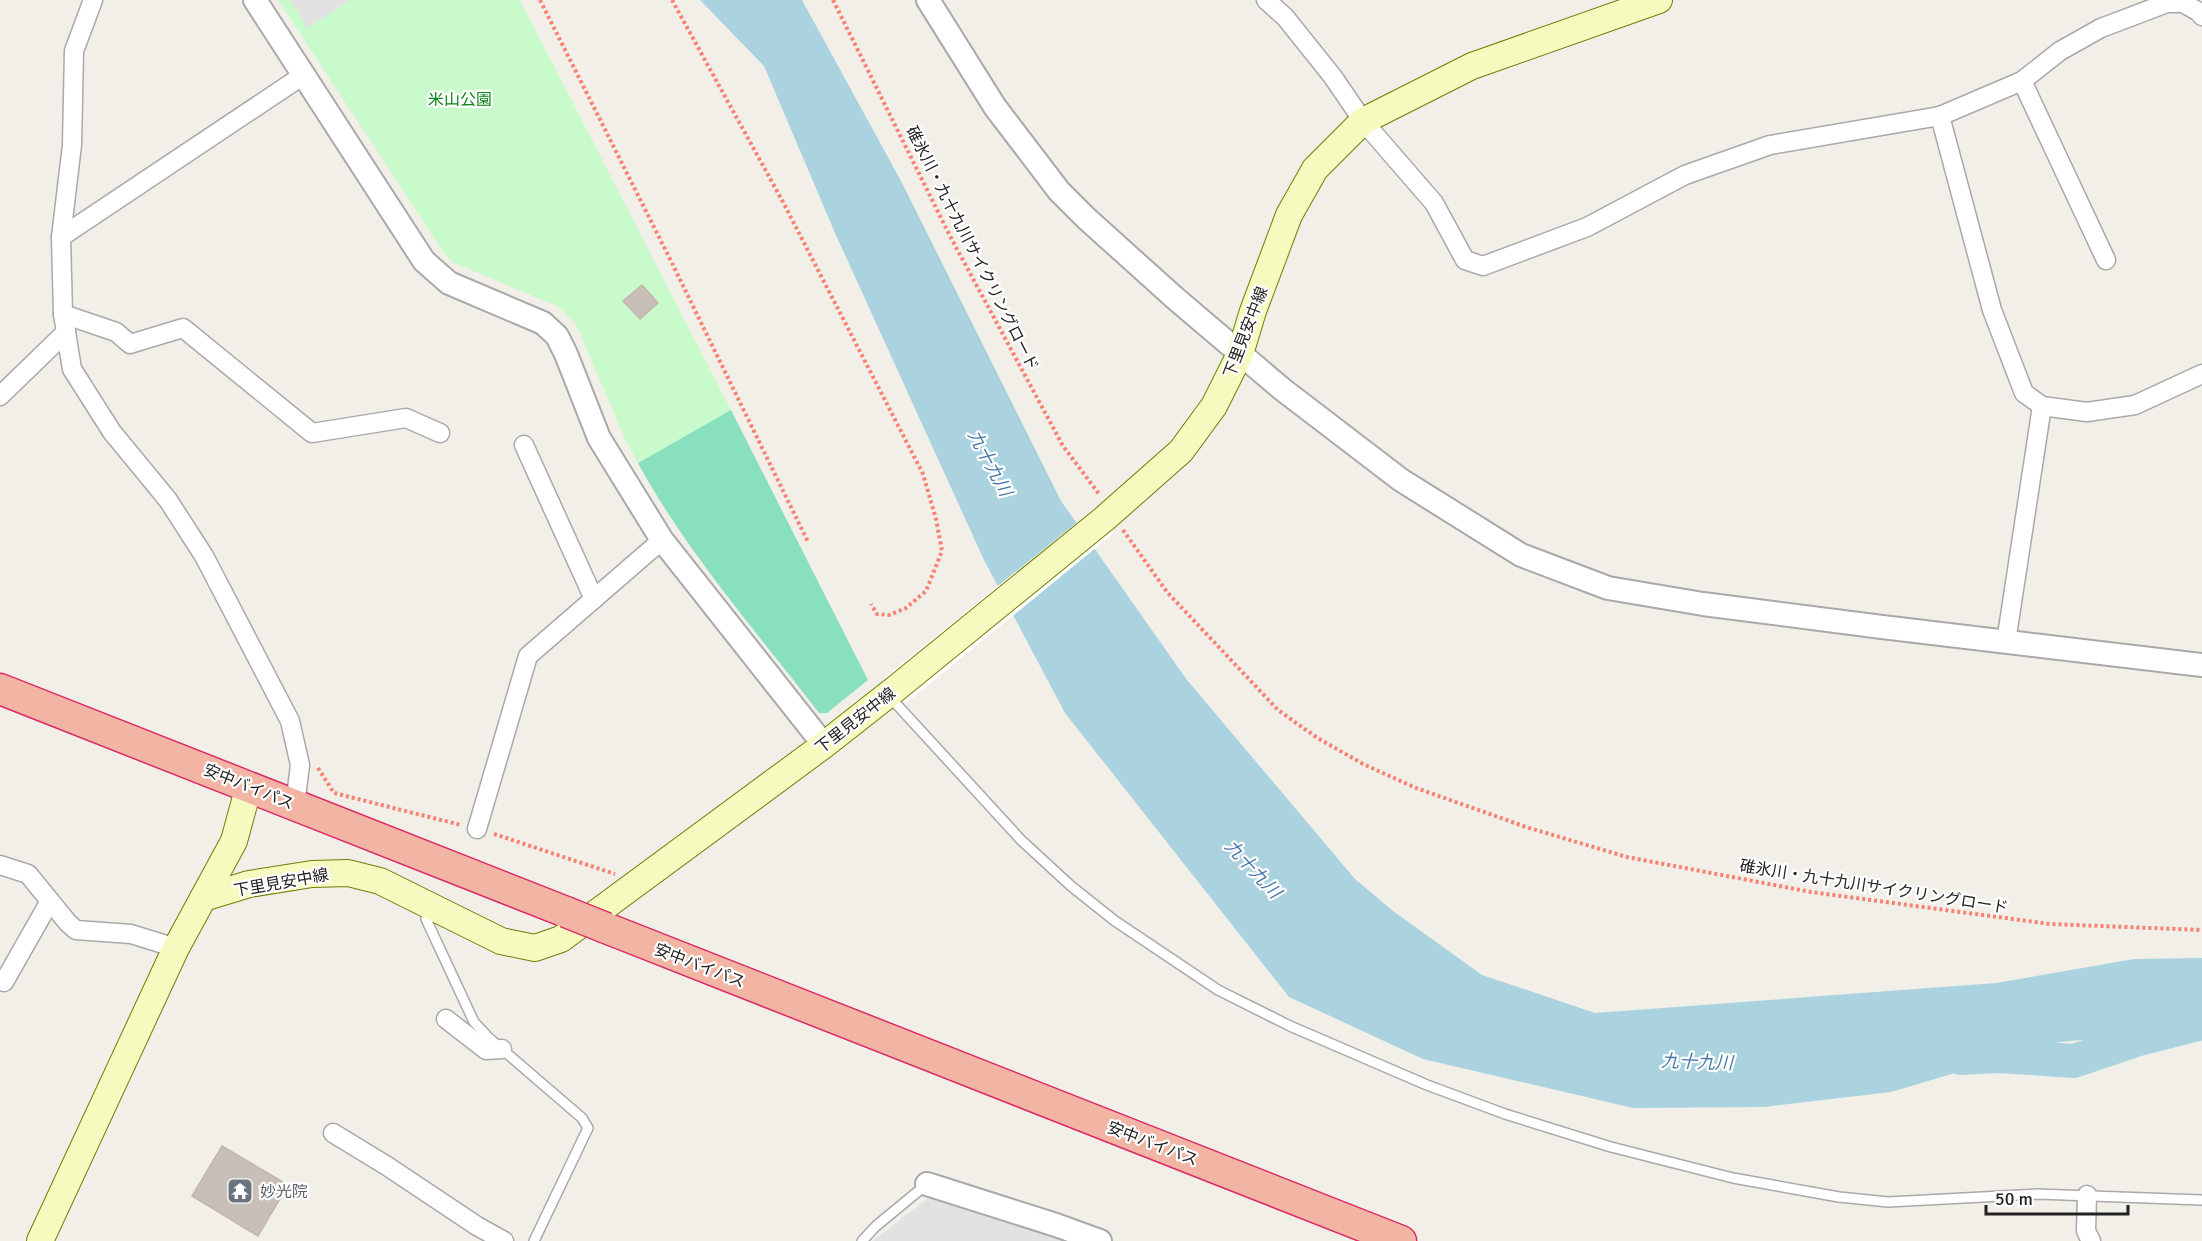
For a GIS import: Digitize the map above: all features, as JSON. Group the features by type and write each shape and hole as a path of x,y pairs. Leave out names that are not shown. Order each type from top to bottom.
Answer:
{"highway":[{"name":"安中バイパス","path":"0,689 1401,1241"}],"main road":[{"name":"下里見安中線","path":"203,898 249,884 312,874 348,873 380,881 501,941 535,948 561,939 824,745 1109,515 1181,450 1214,405 1240,354 1253,311 1289,215 1315,169 1363,121 1472,66 1659,0"},
{"path":"40,1241 176,948 234,841 249,786"},
{"path":"234,841 243,864 267,881"}],"street":[{"path":"93,0 74,51 72,145 61,237 63,314 72,369 112,432 168,500 204,556 290,721 300,765 295,805"},
{"path":"255,0 424,261 449,283 543,323 556,336 566,354 599,438 662,540 824,745"},
{"path":"928,0 995,107 1059,191 1176,299 1240,354 1401,480 1521,555 1608,588 1703,604 2202,665"},
{"path":"1266,0 1285,17 1334,76 1363,121 1434,204 1465,260 1483,266 1587,227 1684,175 1770,145 1940,116 2022,81 2060,51 2102,28 2167,3 2183,3 2202,16"},
{"path":"61,237 304,74"},
{"path":"2022,81 2106,260"},
{"path":"1940,116 1992,310 2024,393 2042,406 2087,412 2135,405 2202,374"},
{"path":"63,314 116,332 130,344 183,328 312,433 406,418 440,433"},
{"path":"0,396 66,332"},
{"path":"2006,642 2042,406"},
{"path":"524,445 594,598"},
{"path":"477,829 528,656 662,540"},
{"path":"0,865 28,874 76,930 131,934 176,948"},
{"path":"3,982 50,901"},
{"path":"446,1019 486,1050 502,1049"},
{"path":"333,1133 504,1241"},
{"path":"927,1184 1100,1241"},
{"path":"2087,1196 2086,1231 2091,1241"}],"lane":[{"path":"891,692 898,708 1021,840 1071,886 1116,921 1218,990 1290,1026 1427,1084 1505,1114 1611,1147 1733,1178 1839,1197 1888,1202 2037,1194 2202,1200"},
{"path":"429,905 426,920 474,1022 582,1118 588,1128 534,1241"},
{"path":"862,1241 876,1226 927,1184"}],"path":[{"path":"540,0 808,542"},
{"path":"672,0 783,202 923,474 936,519 942,551 926,591 906,608 889,615 877,614 870,604"},
{"name":"碓氷川・九十九川サイクリングロード","path":"833,0 950,236 1063,446 1109,515 1167,592 1278,710 1316,737 1363,764 1416,788 1526,827 1627,856 1811,892 2050,924 2202,930"},
{"path":"315,764 334,793 477,829 640,882"}],"green space":[{"name":"米山公園","path":"278,0 520,0 731,410 638,463 625,439 575,322 557,306 452,262 446,256"},
{"path":"731,410 868,680 827,713 819,713 700,560 678,529 638,463"}],"shaded area":[{"path":"290,0 350,0 308,28"},
{"path":"936,1192 1068,1241 873,1241"}],"water":[{"path":"700,0 802,0 901,181 1061,501 1187,680 1355,879 1393,911 1482,975 1595,1013 1996,983 2134,959 2202,958 2202,1030 2059,1042 1891,1092 1764,1107 1633,1108 1423,1059 1289,997 1065,713 984,560 835,233 764,66"}],"pier":[{"path":"1096,507 1114,533 905,704 885,677"}],"building":[{"path":"642,285 658,303 640,319 623,301"},
{"name":"妙光院","path":"222,1146 288,1185 258,1236 192,1196"}],"waterway":[{"name":"九十九川","path":"1961,1058 1999,1056 2074,1061 2139,1039 2202,1023"}],"place":[{"name":"妙光院","path":"240,1191"}]}
